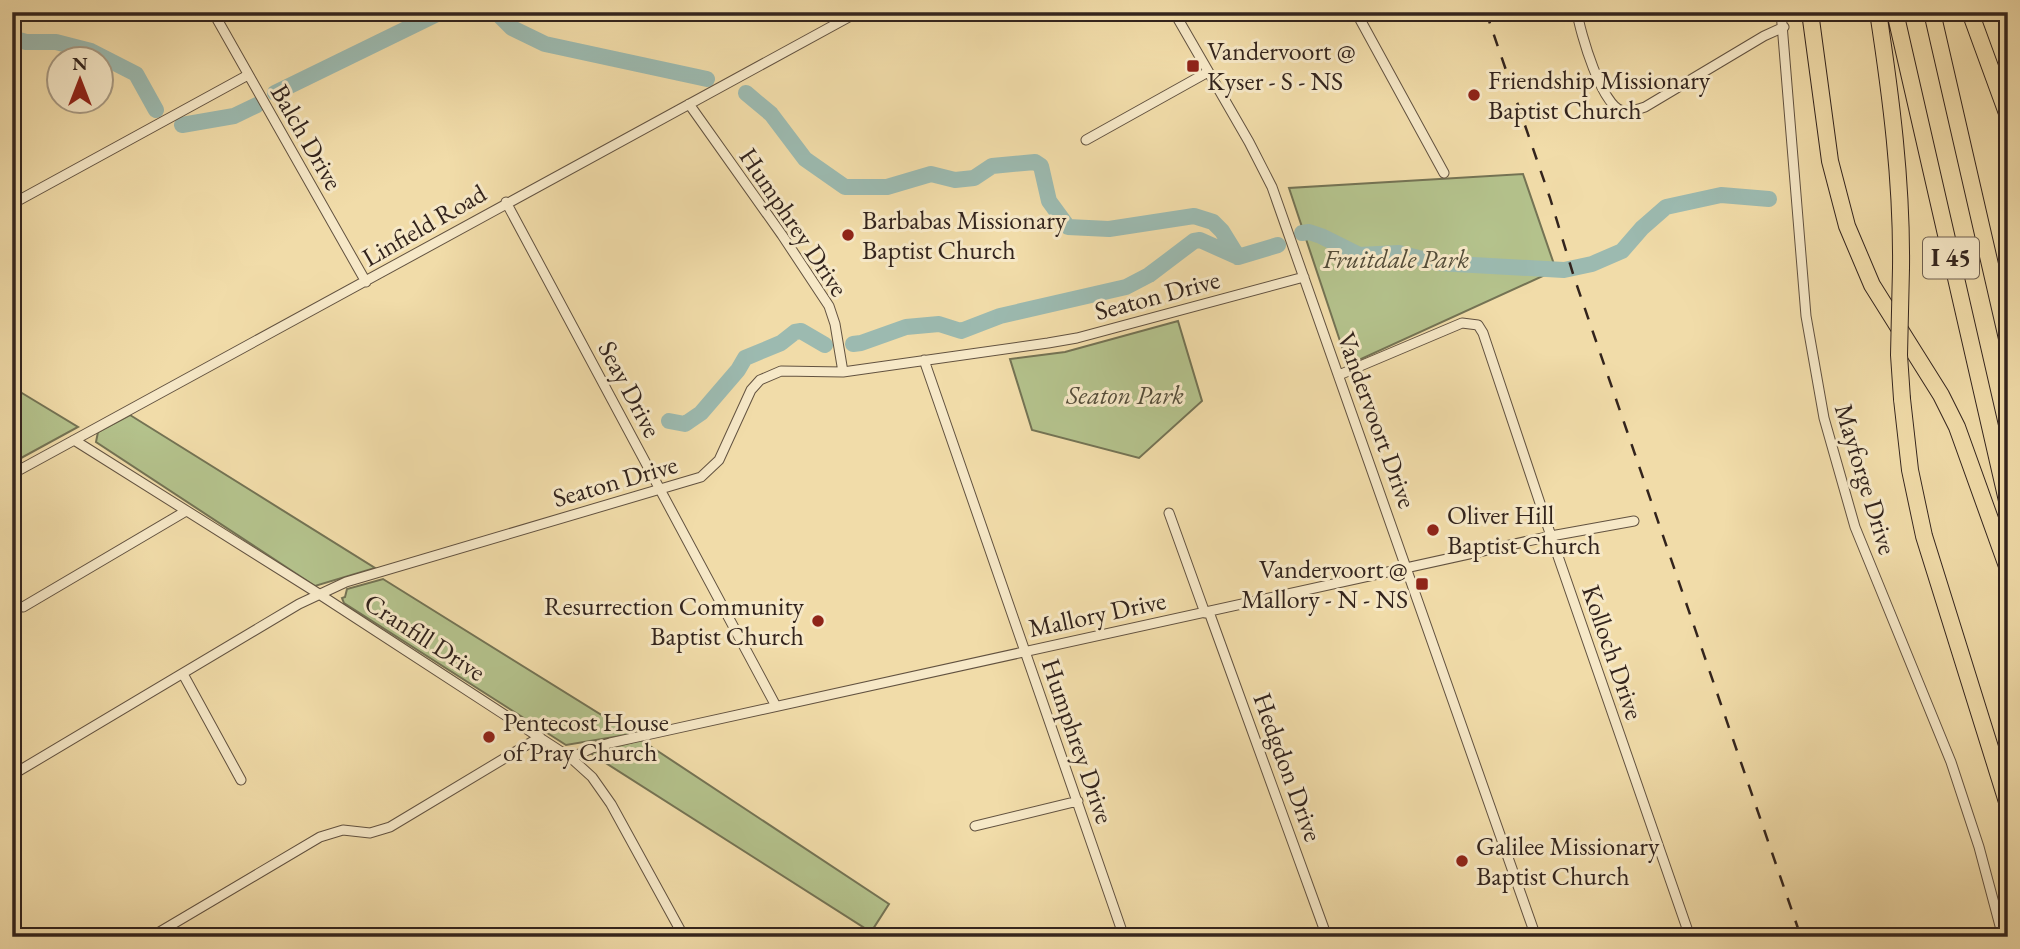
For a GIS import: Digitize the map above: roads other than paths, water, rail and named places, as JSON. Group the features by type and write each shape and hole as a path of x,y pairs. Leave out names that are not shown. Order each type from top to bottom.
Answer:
{"highway":[{"path":"1810,12 1830,161 1847,226 1872,285 1941,395 1957,427 2008,569"},
{"path":"1878,12 1894,123 1900,192 1899,355 1912,480 1924,536 2008,805"},
{"name":"I 45","path":"1895,12 2008,505"},
{"name":"I 45","path":"1932,12 2008,343"},
{"path":"1970,12 2008,116"}],"street":[{"name":"Balch Drive","path":"213,12 366,282"},
{"name":"Linfield Road","path":"12,474 858,12"},
{"name":"Vandervoort Drive","path":"1174,12 1262,166 1408,568 1536,937"},
{"path":"1356,12 1444,173"},
{"path":"1577,12 1607,100 1623,111 1645,107 1764,36 1784,27"},
{"name":"Mayforge Drive","path":"1781,12 1806,316 1824,418 1855,527 1951,762 1979,847 2003,937"},
{"path":"1086,140 1208,72"},
{"path":"12,204 248,75"},
{"name":"Humphrey Drive","path":"689,104 829,306 844,372"},
{"name":"Seay Drive","path":"506,202 776,706"},
{"name":"Seaton Drive","path":"12,775 319,594 346,582 701,477 719,460 744,402 761,380 781,371 795,369 844,372 1077,338 1304,277"},
{"name":"Kolloch Drive","path":"1339,376 1462,323 1478,325 1483,332 1550,536 1690,937"},
{"name":"Humphrey Drive","path":"924,360 1124,937"},
{"name":"Cranfill Drive","path":"74,440 319,594 571,758 592,777 611,804 684,937"},
{"path":"23,607 186,511"},
{"name":"Hedgdon Drive","path":"1169,513 1327,937"},
{"name":"Mallory Drive","path":"571,758 610,743 1550,536 1633,521"},
{"path":"183,674 241,780"},
{"path":"151,937 320,837 333,832 370,833 390,827 540,737"},
{"path":"975,826 1078,802"}],"waterway":[{"path":"275,93 441,12"},
{"path":"496,12 512,28 545,44 707,79"},
{"path":"12,38 26,42 56,42 91,51 136,74 156,110"},
{"path":"746,93 771,114 805,159 845,187 887,187 931,174 955,180 974,178 992,166 1035,162 1041,166 1049,201 1068,227 1109,229 1194,216 1213,222 1238,257 1278,245"},
{"path":"182,125 234,116 257,105"},
{"path":"1302,233 1321,236 1359,255 1399,253 1438,263 1564,270 1592,264 1622,251 1642,228 1666,207 1721,195 1769,199"},
{"path":"853,344 906,327 939,324 961,331 1000,316 1126,287 1149,275 1194,241 1200,240 1238,257"},
{"path":"669,421 685,424 701,413 745,358 781,343 795,332 801,331 825,345"}],"railway":[{"path":"1486,12 1550,198 1574,277 1801,937"}],"place":[{"name":"Vandervoort @ Kyser - S - NS","path":"1193,66"},
{"name":"Friendship Missionary Baptist Church","path":"1474,95"},
{"name":"Barbabas Missionary Baptist Church","path":"848,235"},
{"name":"Oliver Hill Baptist Church","path":"1433,530"},
{"name":"Vandervoort @ Mallory - N - NS","path":"1422,584"},
{"name":"Resurrection Community Baptist Church","path":"818,621"},
{"name":"Pentecost House of Pray Church","path":"489,737"},
{"name":"Galilee Missionary Baptist Church","path":"1462,861"}],"park label":[{"name":"Fruitdale Park","path":"1396,259"},
{"name":"Seaton Park","path":"1125,395"}]}
